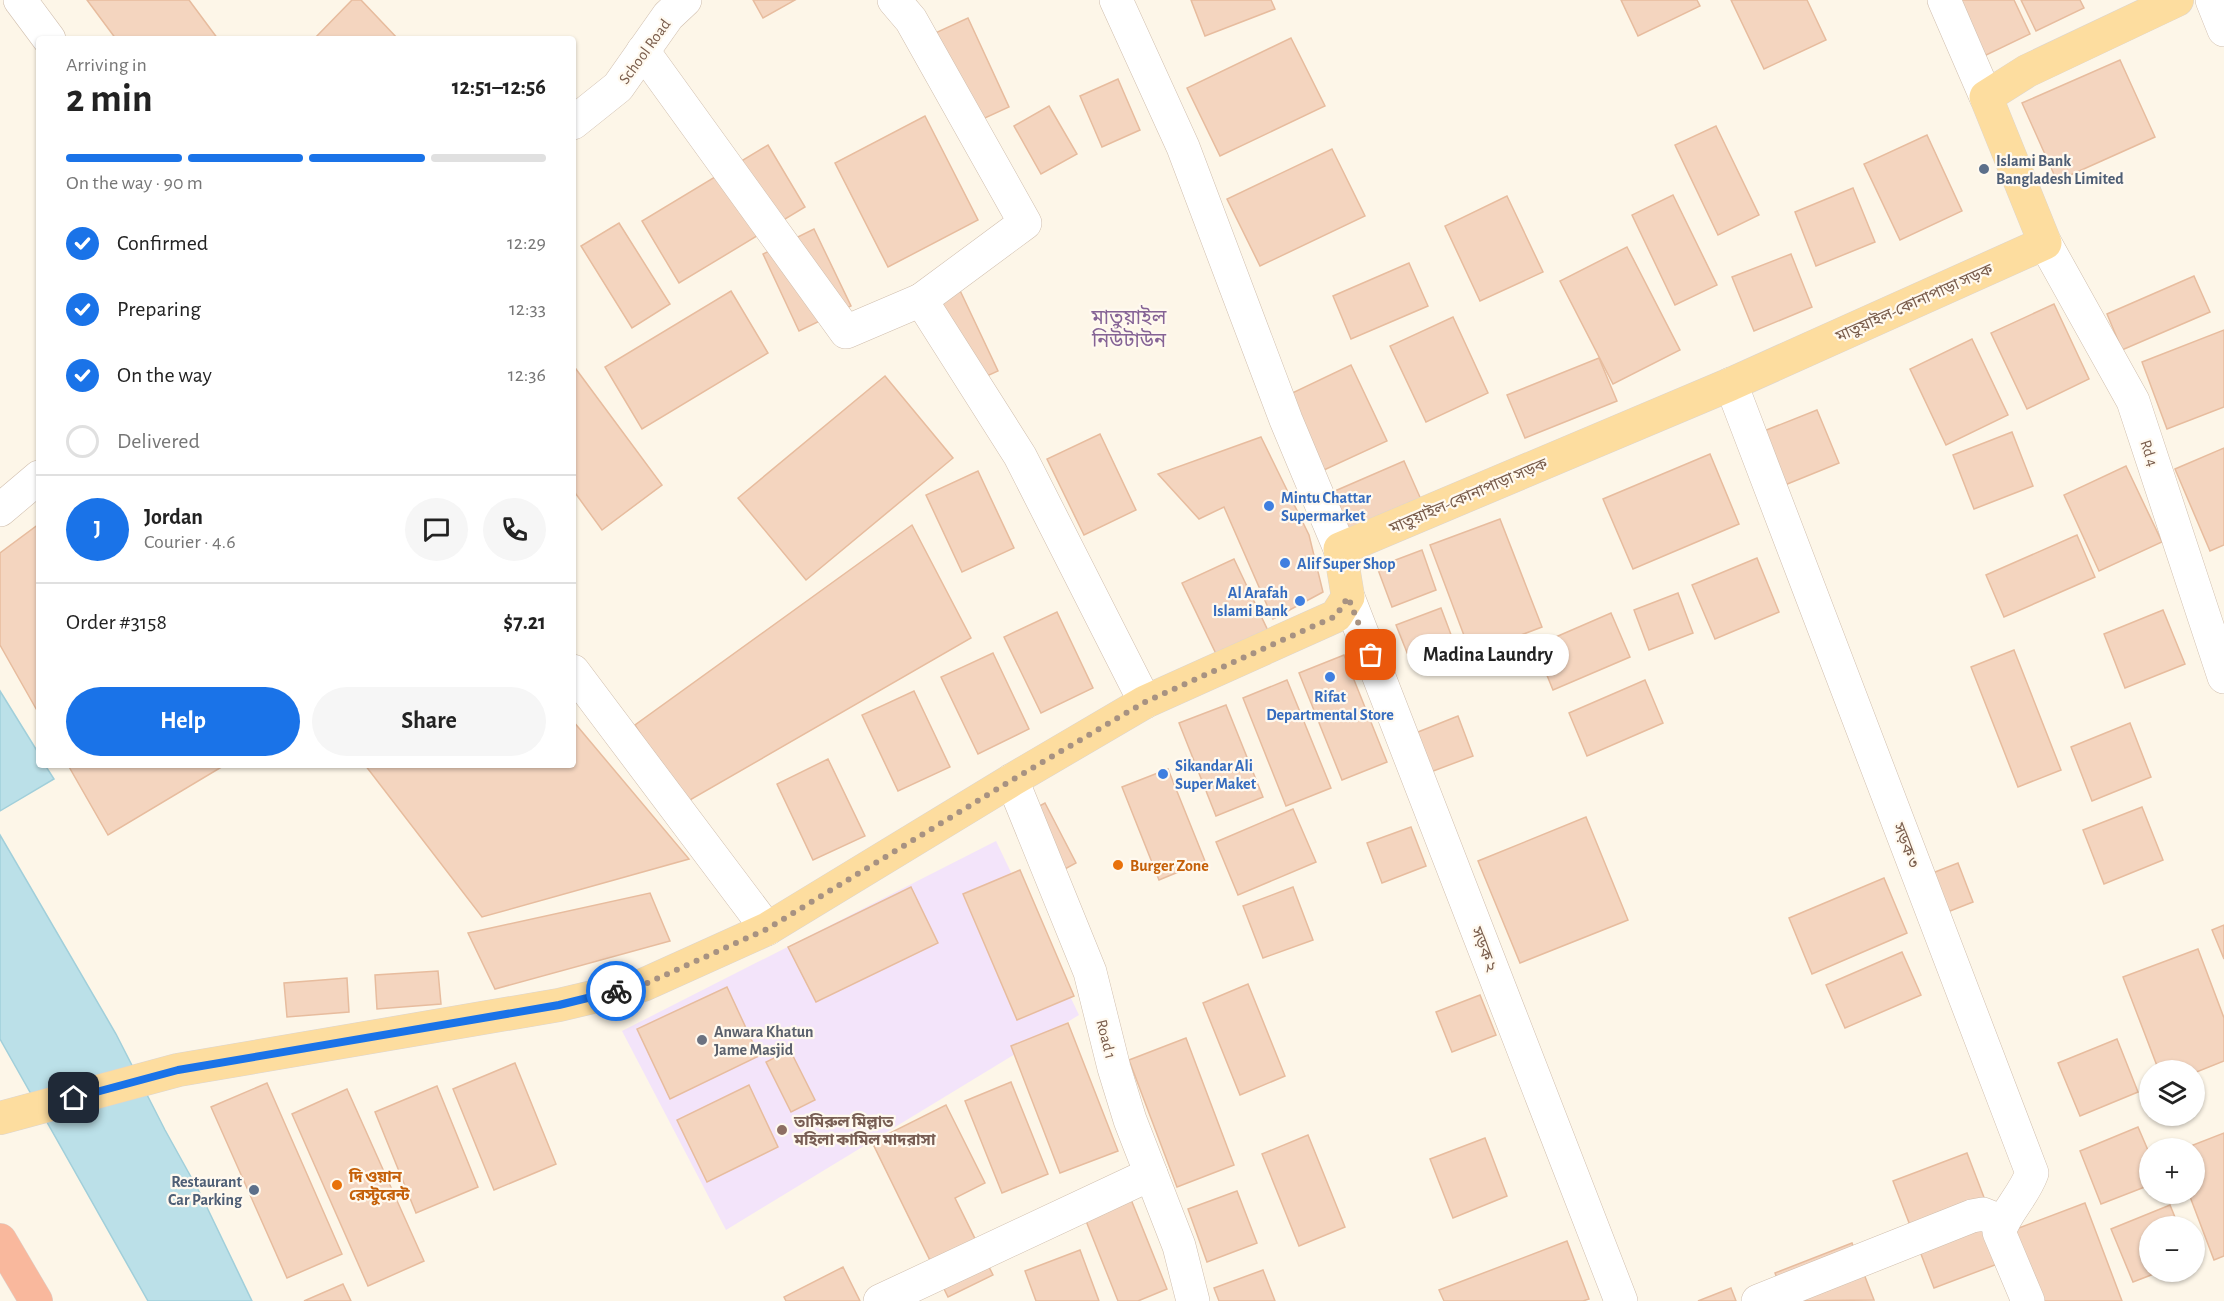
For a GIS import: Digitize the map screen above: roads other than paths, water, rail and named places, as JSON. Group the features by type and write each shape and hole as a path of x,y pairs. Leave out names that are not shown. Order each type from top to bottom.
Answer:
{"highway":[{"path":"0,1240 36,1301"}],"main road":[{"path":"2045,243 1986,97 2027,71 2177,0"},
{"name":"মাতুয়াইল-কোনাপাড়া সড়ক","path":"1340,549 1731,384 2045,243"},
{"path":"6,1116 178,1070 559,1005 643,985 767,929 1145,702 1336,616 1348,597 1340,549"}],"street":[{"path":"20,0 48,36"},
{"name":"School Road","path":"576,121 618,87 668,16 685,0"},
{"path":"643,51 846,332 921,300 1025,223 910,20 894,0"},
{"path":"1116,0 1183,147 1286,420 1340,549"},
{"path":"1944,0 1986,97"},
{"path":"2212,0 2224,30"},
{"name":"Rd 4","path":"2045,243 2133,401 2224,677"},
{"path":"921,300 1020,456 1145,702"},
{"name":"সড়ক ৩","path":"1731,384 2032,1173 2027,1188 2007,1213 2003,1222"},
{"path":"0,510 36,480"},
{"name":"সড়ক ২","path":"1348,597 1621,1301"},
{"path":"576,675 767,929"},
{"name":"Road 1","path":"1012,780 1090,972 1114,1068 1130,1120 1179,1246 1193,1301"},
{"path":"880,1301 1151,1174"},
{"path":"1758,1301 1972,1216 1983,1214 2003,1222 1999,1232 2028,1301"}],"water":[{"path":"0,691 36,749 36,768 47,768 54,779 0,811"},
{"path":"0,835 116,1034 201,1195 252,1301 148,1301 0,1039"}],"place":[{"name":"Islami Bank Bangladesh Limited","path":"1984,169"},
{"name":"Mintu Chattar Supermarket","path":"1269,506"},
{"name":"Alif Super Shop","path":"1285,563"},
{"name":"Al Arafah Islami Bank","path":"1300,601"},
{"name":"Madina Laundry","path":"1371,655"},
{"name":"Rifat Departmental Store","path":"1330,677"},
{"name":"Sikandar Ali Super Maket","path":"1163,774"},
{"name":"Burger Zone","path":"1118,865"},
{"name":"Anwara Khatun Jame Masjid","path":"702,1040"},
{"name":"তামিরুল মিল্লাত মহিলা কামিল মাদরাসা","path":"782,1130"},
{"name":"দি ওয়ান রেস্টুরেন্ট","path":"337,1185"},
{"name":"Restaurant Car Parking","path":"254,1190"}],"district":[{"name":"মাতুয়াইল নিউটাউন","path":"1129,328"}]}
